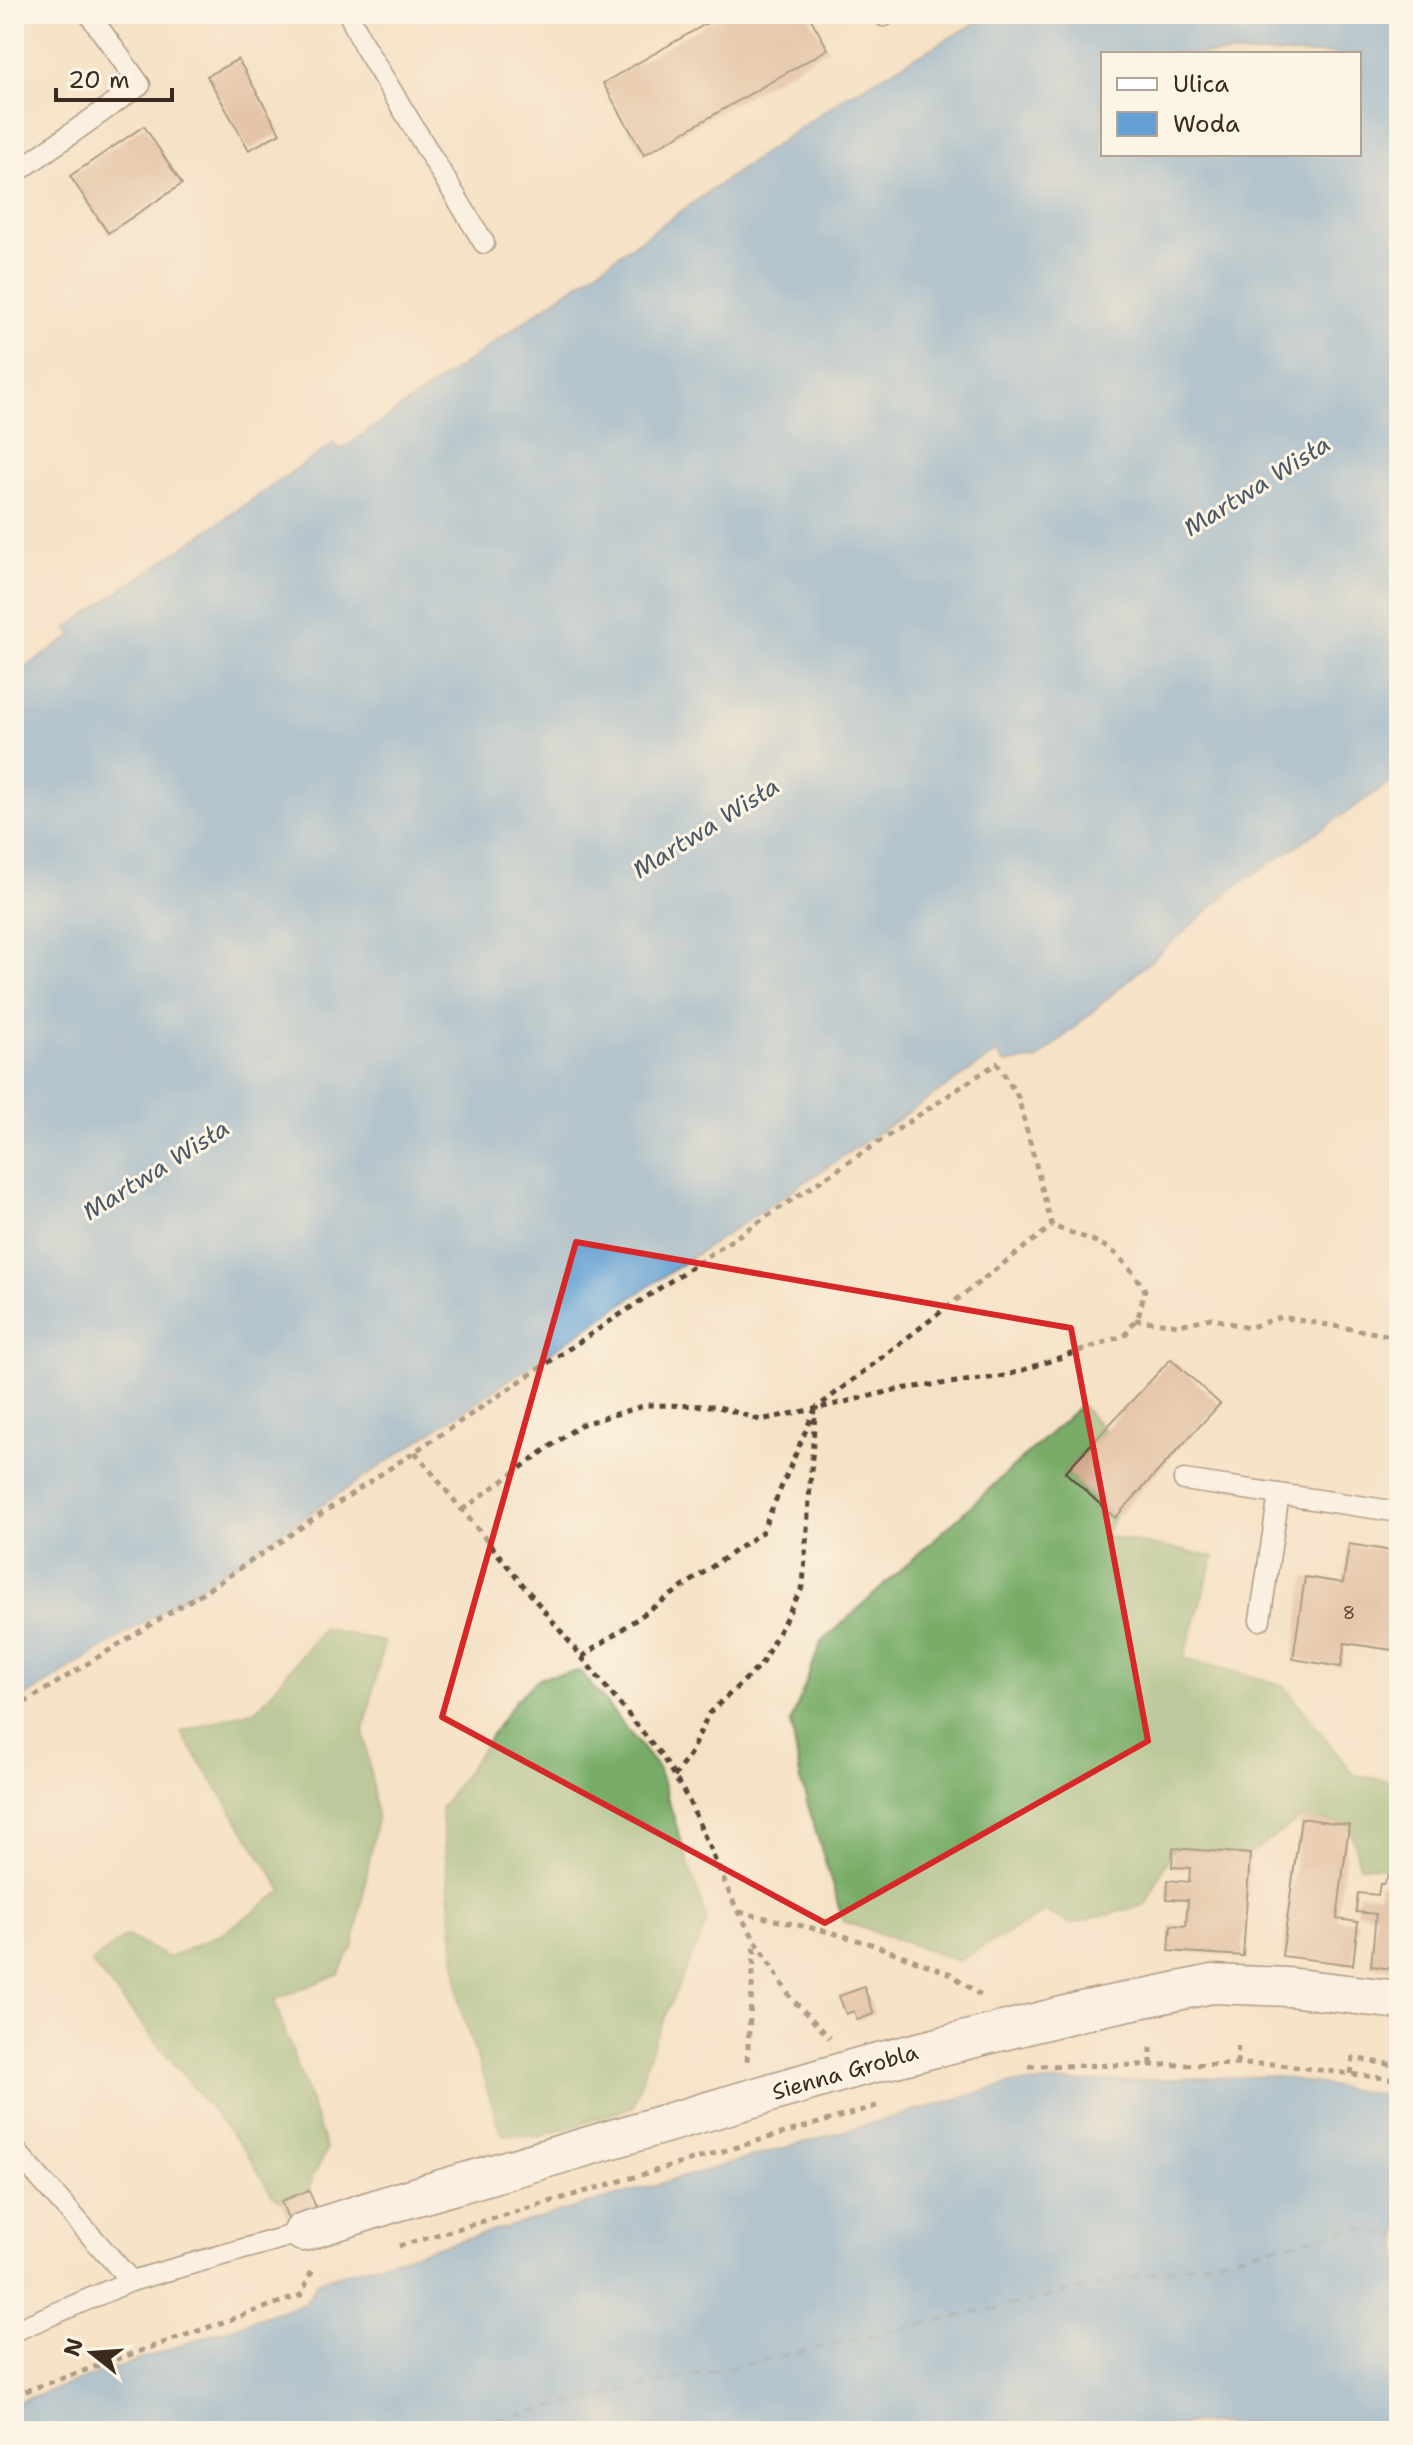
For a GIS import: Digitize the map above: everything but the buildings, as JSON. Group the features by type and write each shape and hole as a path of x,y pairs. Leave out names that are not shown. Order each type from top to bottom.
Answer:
{"street":[{"name":"Sienna Grobla","path":"303,2232 859,2067 1023,2025 1212,1984 1288,1987 1399,2000"}],"lane":[{"path":"14,174 140,85 89,14"},
{"path":"349,14 363,44 484,243"},
{"path":"1184,1480 1399,1512"},
{"path":"1260,1620 1279,1494"},
{"path":"14,2149 131,2281"},
{"path":"14,2331 131,2281 303,2232"}],"path":[{"path":"14,1709 215,1585 997,1063 1018,1097 1052,1226"},
{"path":"462,1510 580,1425 646,1405 716,1406 760,1420 900,1389 1005,1376 1125,1335 1135,1320 1145,1290 1128,1264 1103,1243 1052,1226"},
{"path":"582,1657 762,1532 815,1409 1052,1226"},
{"path":"1135,1320 1179,1325 1211,1318 1248,1328 1281,1317 1399,1337"},
{"path":"674,1777 709,1713 761,1665 803,1586 815,1409"},
{"path":"415,1452 662,1756 688,1799 738,1912 791,1998 835,2043"},
{"path":"738,1912 830,1932 951,1974 1023,2025"},
{"path":"742,2101 753,1999 755,1940"},
{"path":"1237,2064 1238,2043"},
{"path":"1151,2045 1151,2065"},
{"path":"1351,2074 1353,2058 1399,2066"},
{"path":"1028,2066 1272,2064 1399,2080"},
{"path":"398,2246 885,2103"},
{"path":"14,2395 301,2295 312,2271 322,2268"}],"highlighted area":[{"path":"576,1242 1071,1328 1148,1741 825,1923 442,1717"}],"green space":[{"path":"1081,1405 1104,1430 1065,1472 1114,1518 1106,1536 1214,1557 1184,1658 1284,1685 1354,1775 1399,1782 1399,1867 1360,1866 1349,1825 1301,1818 1250,1854 1173,1848 1146,1905 1070,1924 1046,1912 958,1961 843,1921 801,1782 791,1722 821,1643"},
{"path":"323,1628 384,1642 364,1731 377,1817 354,1945 338,1974 274,2000 327,2150 309,2190 281,2201 272,2195 246,2152 91,1962 127,1936 169,1958 226,1931 283,1891 181,1732 258,1709"},
{"path":"580,1671 658,1768 707,1922 656,2036 633,2107 539,2137 502,2134 460,2007 441,1808 516,1700 541,1677"}],"water":[{"name":"Martwa Wisła","path":"992,14 1399,14 1399,777 1235,887 1037,1060 1004,1063 997,1053 212,1579 14,1704 14,675 73,635 67,628 334,443 341,450 841,99"},
{"path":"1273,2076 1399,2098 1399,2430 1204,2423 1087,2431 14,2431 14,2403 306,2302 317,2281 1010,2084"}],"ferry route":[{"path":"445,2431 1356,2228 1399,2236"}]}
